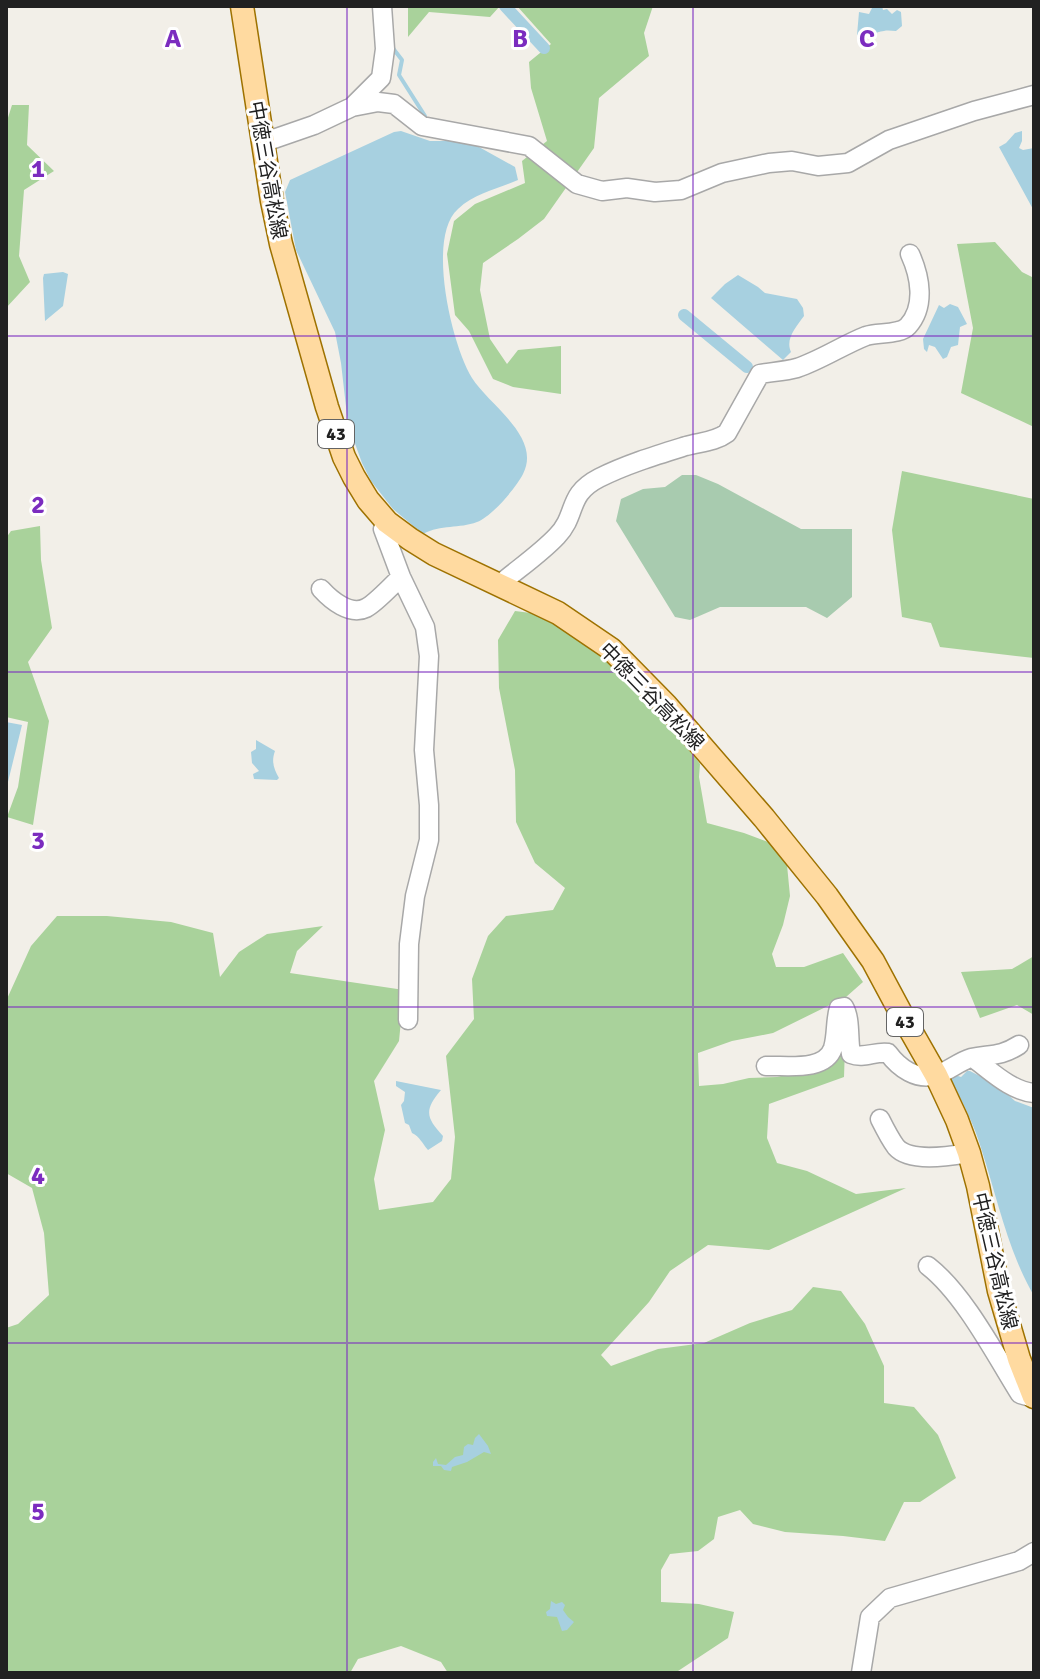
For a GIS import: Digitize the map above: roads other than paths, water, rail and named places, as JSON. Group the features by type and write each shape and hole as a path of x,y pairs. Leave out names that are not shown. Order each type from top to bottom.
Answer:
{"main road":[{"name":"中徳三谷高松線","path":"242,6 262,143 281,244 327,407 354,477 387,522 434,554 558,613 611,649 666,705 827,896 873,961 936,1075 957,1120 978,1186 999,1291 1034,1398"}],"street":[{"path":"352,107 381,78 385,49 382,6"},
{"path":"262,143 314,125 352,107 378,102 394,104 422,126 529,146 577,184 602,191 627,188 655,192 681,190 722,173 769,163 792,161 818,166 848,163 889,140 974,111 1034,95"},
{"path":"500,584 557,536 568,521 576,497 583,488 643,460 720,438 727,433 760,374 797,368 865,337 901,331 907,327 920,295 917,270 910,254"},
{"path":"387,522 383,529 425,627 429,656 424,750 429,840 415,896 409,944 408,1020"},
{"path":"321,589 331,600 345,608 357,610 366,608 401,577"},
{"path":"766,1066 814,1064 823,1060 834,1045 839,1008 844,1007 847,1009 851,1054 859,1057 888,1053 897,1066 924,1076 936,1075 957,1063 994,1056 1019,1045"},
{"path":"973,1058 1004,1081 1034,1093"},
{"path":"880,1119 898,1150 910,1156 942,1157 969,1153"},
{"path":"928,1266 942,1277 964,1306 1020,1394 1034,1398"},
{"path":"861,1673 870,1617 890,1598 1019,1561 1034,1552"}],"water":[{"path":"873,6 882,6 883,10 887,9 892,14 897,10 901,12 902,26 896,31 880,32 869,37 857,35 859,12 869,14"},
{"path":"401,131 430,141 465,141 515,167 518,180 479,195 458,209 449,223 443,266 450,318 464,363 472,378 520,434 527,460 515,487 483,519 423,534 393,509 371,481 362,463 348,424 335,332 296,250 285,192 290,180"},
{"path":"1022,131 1019,148 1034,148 1034,211 999,147"},
{"path":"44,274 68,274 63,306 45,321"},
{"path":"738,275 765,293 797,299 803,308 804,316 790,338 791,352 783,360 711,298"},
{"path":"950,304 958,307 967,324 960,327 958,345 951,347 943,359 935,347 929,345 927,352 924,349 923,339 939,305 944,308"},
{"path":"6,722 22,725 6,790"},
{"path":"256,740 275,751 273,762 277,780 254,779 253,774 259,771 252,763 251,752 256,749"},
{"path":"967,1071 997,1085 1015,1101 1034,1108 1034,1296 1010,1244 976,1132 950,1078 955,1075 961,1077"},
{"path":"396,1081 441,1090 431,1104 429,1114 443,1136 442,1141 428,1150 405,1123 401,1105 405,1092 396,1086"},
{"path":"479,1434 491,1454 484,1452 452,1467 451,1471 433,1466 436,1458 438,1464 446,1465 463,1455 464,1447 473,1445"},
{"path":"551,1601 565,1605 563,1610 574,1622 567,1630 562,1631 557,1617 547,1616"}],"waterway":[{"path":"505,6 544,48"},
{"path":"392,47 402,60 399,75 424,119"},
{"path":"684,315 747,367"}]}
